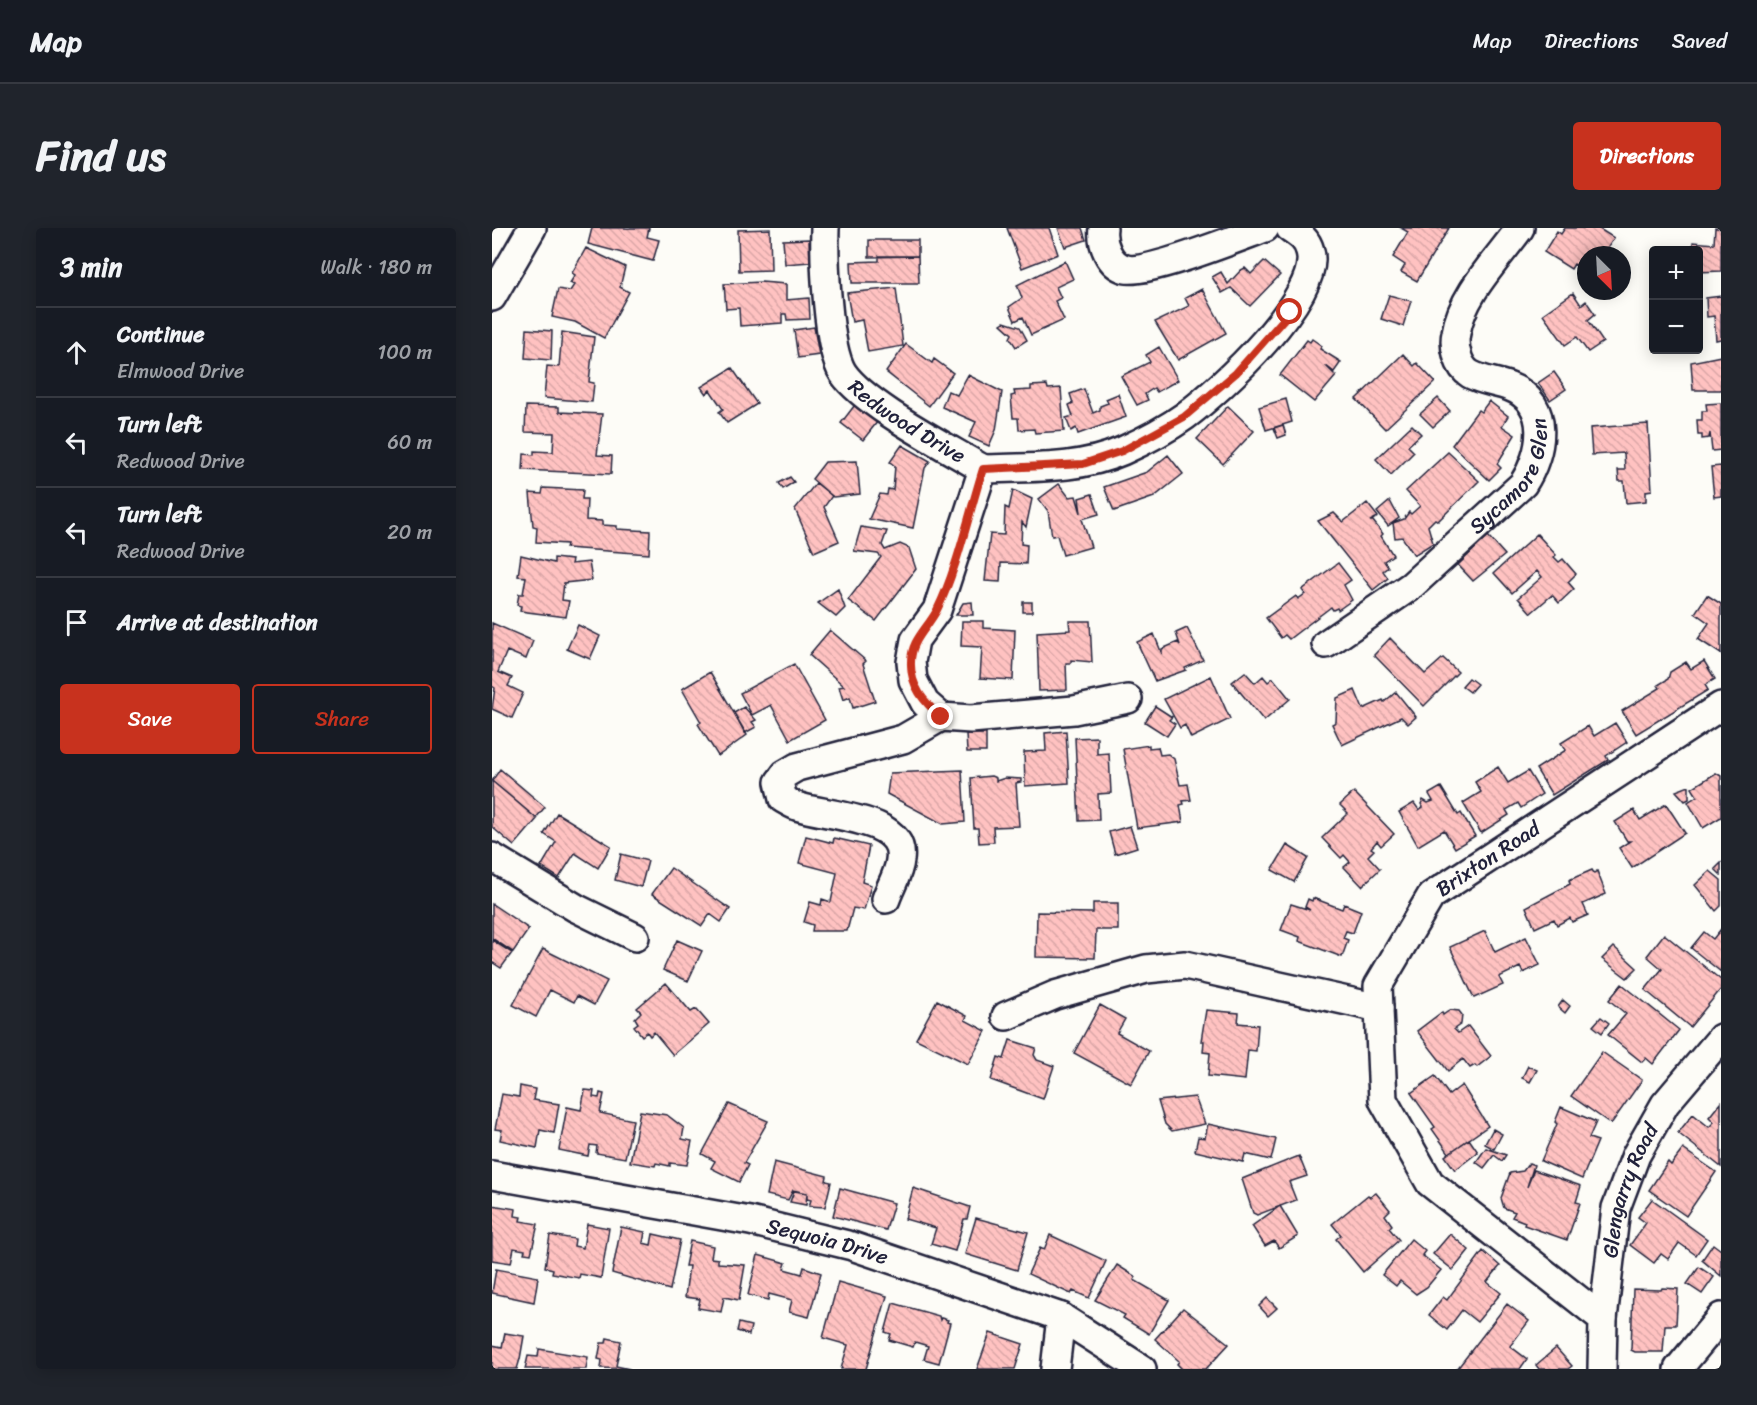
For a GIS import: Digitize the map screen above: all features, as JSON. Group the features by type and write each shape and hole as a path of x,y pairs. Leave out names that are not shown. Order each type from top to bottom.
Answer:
{"street":[{"path":"492,297 532,228"},
{"name":"Redwood Drive","path":"825,228 832,336 842,372 859,390 892,414 983,469 937,610 915,640 911,662 913,680 925,703 941,717"},
{"path":"1102,228 1102,237 1110,259 1126,269 1153,266 1265,228"},
{"path":"983,469 1083,464 1122,451 1184,417 1236,373 1290,312 1311,266 1311,251 1303,236 1290,228"},
{"name":"Sycamore Glen","path":"1326,644 1411,586 1523,484 1534,467 1540,431 1538,413 1526,395 1511,387 1470,374 1460,363 1455,334 1462,313 1480,282 1520,228"},
{"path":"886,899 900,860 899,846 891,833 843,816 799,807 783,799 779,782 785,774 797,767 903,739 941,717 971,719 1074,710 1128,699"},
{"name":"Brixton Road","path":"1603,1318 1430,1183 1383,1100 1378,986 1431,896 1721,706"},
{"path":"492,857 576,908 635,937"},
{"path":"1006,1016 1055,995 1146,969 1185,965 1379,1008"},
{"name":"Glengarry Road","path":"1602,1369 1603,1318 1616,1208 1636,1155 1665,1104 1721,1038"},
{"name":"Sequoia Drive","path":"492,1175 750,1221 852,1246 1061,1317 1142,1369"},
{"path":"1055,1369 1061,1317"},
{"path":"1678,1369 1719,1325"}],"building":[{"path":"592,228 649,228 647,237 659,240 653,261 588,244"},
{"path":"1007,228 1049,228 1058,254 1022,268"},
{"path":"1058,228 1082,228 1086,240 1065,247"},
{"path":"1401,228 1449,228 1417,281 1401,272 1405,265 1393,257 1408,232"},
{"path":"1565,228 1598,228 1614,238 1609,246 1577,246 1577,266 1574,264 1571,269 1544,252 1557,231 1561,234"},
{"path":"1715,228 1721,228 1721,271 1703,272 1703,246 1693,246 1693,242 1714,244"},
{"path":"770,229 771,270 739,271 738,230"},
{"path":"809,239 810,262 785,264 783,240"},
{"path":"869,240 918,240 918,256 869,257"},
{"path":"586,248 625,267 620,287 629,292 604,338 575,322 552,317 558,289 570,291 574,285 570,283 575,275 572,273"},
{"path":"879,256 918,256 919,283 852,283 851,262 879,261"},
{"path":"1065,261 1073,279 1056,287 1061,298 1055,301 1064,320 1031,335 1023,317 1015,321 1009,307 1022,298 1017,285"},
{"path":"1264,261 1280,275 1250,306 1231,288 1222,293 1212,277 1221,272 1228,284 1241,270 1245,268 1251,274"},
{"path":"761,282 786,284 786,300 809,298 810,319 787,320 786,314 782,314 782,323 740,326 739,308 726,309 724,284"},
{"path":"896,288 903,346 868,352 862,320 852,322 847,293"},
{"path":"1202,289 1226,333 1178,360 1155,322 1189,306 1185,298"},
{"path":"1573,293 1581,305 1586,301 1595,314 1588,320 1603,342 1588,352 1577,337 1565,345 1543,314"},
{"path":"1389,295 1411,301 1403,326 1381,319"},
{"path":"1721,296 1721,339 1716,340 1714,316 1707,317 1706,298"},
{"path":"1004,322 1020,327 1027,340 1016,347 1010,338 1012,334 1001,324"},
{"path":"814,327 819,355 798,358 794,330"},
{"path":"527,329 552,331 551,360 525,358"},
{"path":"562,332 594,337 589,382 594,383 592,402 544,398 547,366 559,367"},
{"path":"1312,339 1322,346 1320,349 1341,362 1334,372 1325,365 1336,376 1314,402 1280,375 1307,340 1310,342"},
{"path":"906,344 932,363 934,359 953,373 929,406 886,372"},
{"path":"1159,347 1178,380 1157,392 1154,388 1145,394 1148,400 1137,405 1121,376 1150,362 1146,355"},
{"path":"1403,354 1414,366 1417,363 1435,382 1385,429 1356,399"},
{"path":"1721,356 1721,390 1693,390 1691,362"},
{"path":"732,368 757,404 727,423 719,412 723,409 710,390 706,394 701,387"},
{"path":"1554,372 1566,389 1550,400 1538,383"},
{"path":"968,375 1002,392 996,430 989,446 969,437 976,422 942,407 948,391 957,395"},
{"path":"1047,385 1048,389 1061,388 1064,431 1035,433 1034,429 1019,430 1018,418 1013,418 1011,396 1015,395 1014,391 1031,390 1031,386"},
{"path":"1084,389 1093,413 1100,410 1100,406 1108,403 1106,399 1118,394 1126,417 1078,434 1076,428 1071,431 1066,418 1073,416 1069,405 1073,403 1070,394"},
{"path":"1438,398 1450,411 1433,427 1420,414"},
{"path":"1286,399 1292,422 1266,430 1259,407"},
{"path":"858,401 878,421 863,440 841,423"},
{"path":"1489,401 1508,416 1502,426 1515,435 1497,464 1501,468 1489,480 1452,445 1478,410 1481,412"},
{"path":"1721,403 1721,450 1712,451 1710,433 1709,438 1702,439 1702,435 1698,435 1697,420 1702,420 1702,411 1707,411 1706,404"},
{"path":"526,406 559,407 559,412 602,414 597,455 612,456 611,474 523,470 524,454 534,455 534,451 553,452 554,433 525,432"},
{"path":"1228,406 1254,431 1223,464 1197,439"},
{"path":"1648,424 1652,490 1646,491 1646,501 1626,503 1624,481 1619,481 1618,470 1625,470 1624,453 1592,455 1590,428"},
{"path":"1283,425 1286,435 1278,438 1274,428"},
{"path":"1412,425 1421,434 1408,446 1414,452 1391,475 1376,459"},
{"path":"902,445 930,461 925,468 913,528 869,519 880,494 887,495 888,489 893,490 895,466 890,462"},
{"path":"1448,452 1479,481 1438,521 1435,519 1428,526 1433,543 1414,555 1402,537 1395,538 1393,523 1404,519 1409,512 1411,514 1420,506 1406,491"},
{"path":"1168,455 1183,474 1154,497 1114,511 1104,487 1147,472"},
{"path":"857,461 860,494 833,497 812,479 825,462"},
{"path":"1721,466 1721,496 1714,497 1711,467"},
{"path":"790,477 794,482 783,489 779,483"},
{"path":"816,483 832,496 824,507 839,541 814,552 795,509"},
{"path":"1059,484 1069,497 1076,496 1081,513 1079,498 1092,494 1099,514 1082,519 1091,547 1063,555 1057,535 1052,536 1048,511 1039,499"},
{"path":"543,488 583,490 582,499 587,499 586,520 602,521 602,525 617,526 617,529 650,531 649,554 566,548 567,544 536,542 537,527 533,526 530,493 542,494"},
{"path":"1013,490 1032,499 1026,527 1022,522 1021,544 1027,545 1026,564 1001,563 1000,582 985,581 990,534 1004,535 1005,507 1009,509"},
{"path":"1390,501 1399,518 1388,526 1377,512"},
{"path":"1367,503 1378,517 1370,521 1373,521 1383,534 1381,536 1393,555 1384,561 1388,567 1383,571 1388,578 1373,590 1318,521 1334,513 1343,522"},
{"path":"861,527 887,531 882,545 885,550 900,544 909,548 916,569 876,621 848,600 881,557 878,554 854,551"},
{"path":"1537,534 1556,555 1554,557 1559,562 1563,559 1576,574 1568,582 1574,589 1559,603 1552,595 1531,613 1518,598 1542,577 1537,571 1512,593 1494,573"},
{"path":"1488,536 1505,555 1473,581 1458,565"},
{"path":"521,555 554,563 554,558 572,560 571,564 589,562 592,580 564,583 562,600 569,601 566,617 520,611 521,606 517,605 519,594 523,594 526,577 518,576"},
{"path":"1338,563 1351,580 1344,585 1352,600 1338,610 1337,608 1333,610 1331,607 1289,639 1285,635 1281,638 1266,618 1296,596 1298,599 1305,594 1302,590"},
{"path":"838,589 845,608 836,617 818,603"},
{"path":"1707,595 1721,604 1721,654 1698,639 1709,623 1695,613"},
{"path":"972,602 973,615 956,615 963,603"},
{"path":"1023,602 1032,602 1032,612 1023,612"},
{"path":"962,621 983,621 983,628 1015,630 1013,680 980,678 982,647 961,646"},
{"path":"1069,621 1090,621 1092,662 1071,660 1071,663 1066,663 1067,690 1039,691 1037,632 1070,630"},
{"path":"492,623 533,641 526,659 507,651 498,672 512,678 508,686 523,693 512,718 492,709 495,688 492,686"},
{"path":"578,625 600,636 590,659 567,649"},
{"path":"1187,628 1203,660 1185,668 1186,670 1155,681 1137,642 1154,634 1162,654 1162,649 1178,642 1180,645 1176,633"},
{"path":"830,630 866,661 863,664 875,701 853,708 850,697 843,700 839,687 844,686 809,655"},
{"path":"1390,638 1425,674 1443,658 1458,672 1424,706 1374,655"},
{"path":"1704,661 1715,679 1705,685 1708,690 1636,734 1622,711 1660,688 1658,685 1668,679 1670,672 1686,662 1691,669"},
{"path":"794,664 825,720 790,740 771,705 752,715 740,693"},
{"path":"710,672 747,735 718,756 698,724 701,722 682,689"},
{"path":"1245,672 1255,683 1263,676 1268,682 1273,678 1290,699 1264,721 1232,682"},
{"path":"1211,676 1230,719 1191,738 1185,725 1180,728 1164,699"},
{"path":"1469,678 1477,684 1470,692 1462,686"},
{"path":"1355,690 1363,709 1383,700 1384,702 1396,692 1416,717 1408,724 1401,717 1342,745 1332,724 1336,722 1337,698"},
{"path":"1155,706 1172,717 1169,720 1175,724 1167,736 1145,722"},
{"path":"744,707 756,720 752,722 756,727 745,733 734,713"},
{"path":"1615,723 1627,742 1606,756 1608,760 1552,795 1536,769 1566,750 1561,743 1588,726 1594,736"},
{"path":"1066,731 1069,783 1025,786 1024,752 1046,751 1045,733"},
{"path":"966,734 986,734 986,752 967,752"},
{"path":"1097,737 1097,754 1109,753 1111,793 1098,794 1099,820 1079,821 1075,738"},
{"path":"1149,745 1149,748 1158,747 1160,755 1168,754 1174,759 1180,785 1188,784 1191,800 1183,801 1184,804 1180,805 1183,822 1137,828 1123,749"},
{"path":"1498,767 1508,783 1528,771 1542,794 1521,808 1518,803 1506,810 1509,815 1481,833 1463,803 1481,792 1475,782"},
{"path":"500,769 545,807 536,818 492,781"},
{"path":"962,770 965,822 943,824 887,794 890,773"},
{"path":"1716,773 1721,776 1721,817 1703,828 1688,802 1697,796 1692,788"},
{"path":"991,776 996,778 996,781 1005,778 1021,779 1021,782 1016,783 1019,826 993,827 994,842 979,843 978,828 974,828 971,778"},
{"path":"492,781 537,819 514,846 492,827"},
{"path":"1689,786 1689,799 1685,801 1676,791"},
{"path":"1441,787 1458,815 1461,813 1475,836 1455,848 1444,830 1418,846 1399,812 1414,803 1419,810 1423,807 1421,804 1423,800 1428,803 1433,801 1429,794"},
{"path":"1354,792 1394,834 1381,846 1377,841 1371,848 1374,850 1368,856 1380,869 1362,886 1344,867 1350,862 1344,855 1341,858 1322,838 1348,813 1340,805"},
{"path":"1666,804 1685,833 1632,868 1619,848 1630,841 1627,841 1615,822 1634,810 1640,820"},
{"path":"557,813 611,846 598,868 575,853 559,878 541,867 556,842 544,834"},
{"path":"1130,826 1137,847 1115,854 1109,832"},
{"path":"806,836 833,843 834,838 869,846 862,882 871,885 864,910 853,908 847,931 812,931 813,925 804,922 810,902 821,905 822,899 831,902 837,873 799,863"},
{"path":"1287,845 1308,858 1294,882 1272,870"},
{"path":"621,854 648,861 641,887 615,880"},
{"path":"1721,863 1721,875 1715,869"},
{"path":"671,868 730,909 721,922 710,914 702,926 652,894"},
{"path":"1592,870 1594,873 1597,871 1606,894 1583,904 1588,915 1572,922 1570,918 1557,925 1554,919 1535,928 1526,907 1570,884 1569,880"},
{"path":"1710,871 1721,880 1721,906 1716,911 1695,885"},
{"path":"1313,898 1342,909 1344,904 1361,911 1353,933 1346,931 1343,938 1348,940 1342,957 1299,941 1300,937 1281,930 1291,904 1310,910 1305,907 1308,899 1312,901"},
{"path":"1093,903 1118,903 1118,930 1096,930 1095,958 1036,957 1037,912 1093,913"},
{"path":"492,904 529,929 513,952 492,938"},
{"path":"1721,929 1721,972 1691,948 1704,932 1713,939"},
{"path":"1485,931 1495,952 1526,937 1540,965 1523,973 1520,967 1499,977 1503,985 1474,998 1450,947"},
{"path":"1664,934 1721,980 1721,989 1690,1027 1645,990 1662,969 1647,956"},
{"path":"492,940 512,953 501,968 492,962"},
{"path":"677,940 702,951 688,981 663,970"},
{"path":"1614,947 1637,968 1627,978 1602,959"},
{"path":"543,949 607,981 594,1005 577,996 574,1002 550,990 536,1017 513,1005"},
{"path":"666,983 691,1012 696,1009 709,1024 673,1055 654,1032 650,1036 647,1032 642,1036 634,1026 638,1023 635,1018 641,1012 637,1008"},
{"path":"1622,984 1679,1030 1653,1064 1646,1058 1642,1062 1608,1035 1626,1014 1609,1000"},
{"path":"937,1000 967,1016 965,1020 986,1031 968,1064 916,1039"},
{"path":"1563,1000 1570,1006 1565,1013 1558,1007"},
{"path":"1100,1005 1125,1019 1117,1033 1149,1051 1131,1084 1074,1053"},
{"path":"1206,1010 1239,1013 1238,1023 1258,1025 1256,1051 1248,1050 1245,1080 1208,1076 1210,1053 1203,1052 1204,1041 1201,1041"},
{"path":"1450,1010 1459,1011 1462,1015 1461,1024 1454,1029 1458,1033 1468,1026 1491,1056 1477,1067 1475,1065 1470,1068 1463,1059 1448,1071 1417,1031 1442,1012 1443,1015"},
{"path":"1601,1017 1609,1023 1602,1033 1593,1026"},
{"path":"1010,1040 1036,1048 1034,1055 1037,1060 1054,1066 1043,1099 991,1080 998,1057 1004,1059"},
{"path":"1602,1052 1642,1080 1611,1124 1571,1096"},
{"path":"1528,1066 1537,1070 1530,1082 1522,1078"},
{"path":"1435,1076 1449,1095 1462,1085 1488,1126 1449,1153 1432,1129 1435,1127 1411,1093"},
{"path":"520,1086 535,1089 533,1100 559,1104 554,1133 540,1130 537,1148 500,1140 502,1130 495,1129 502,1094 519,1097"},
{"path":"585,1090 594,1091 593,1097 599,1098 600,1093 604,1094 600,1113 633,1120 625,1158 596,1153 597,1146 590,1145 588,1156 559,1150 567,1107 581,1110"},
{"path":"1195,1097 1205,1124 1172,1131 1165,1124 1158,1101"},
{"path":"1721,1102 1721,1167 1678,1133 1693,1114 1709,1127 1714,1122 1709,1117"},
{"path":"729,1104 768,1121 744,1163 748,1165 739,1182 711,1168 715,1161 702,1154"},
{"path":"1561,1107 1596,1122 1589,1138 1598,1141 1582,1179 1541,1161 1557,1124 1555,1122"},
{"path":"640,1111 667,1115 684,1128 682,1139 692,1141 687,1165 670,1163 670,1166 656,1163 655,1166 630,1162"},
{"path":"1208,1124 1276,1139 1271,1160 1245,1154 1243,1162 1195,1151 1198,1137 1205,1138"},
{"path":"1493,1129 1502,1134 1494,1149 1485,1144"},
{"path":"1469,1139 1478,1152 1455,1170 1445,1156"},
{"path":"1486,1148 1506,1155 1502,1161 1494,1155 1484,1168 1476,1162"},
{"path":"1683,1149 1716,1172 1686,1216 1649,1190 1668,1162 1671,1165"},
{"path":"1299,1156 1307,1176 1289,1182 1296,1200 1257,1215 1253,1213 1242,1179"},
{"path":"774,1162 827,1176 826,1181 831,1182 825,1207 809,1206 811,1200 807,1199 807,1193 793,1190 788,1200 767,1195"},
{"path":"1529,1163 1534,1165 1527,1187 1534,1170 1581,1186 1576,1202 1580,1203 1567,1240 1524,1225 1525,1222 1512,1217 1515,1212 1504,1208 1501,1198 1510,1173 1523,1171"},
{"path":"840,1188 894,1203 886,1230 833,1216"},
{"path":"913,1188 970,1207 967,1219 964,1219 955,1251 931,1244 936,1228 905,1219"},
{"path":"794,1191 807,1193 806,1205 790,1202"},
{"path":"1376,1193 1390,1210 1385,1215 1392,1225 1389,1228 1399,1240 1363,1272 1336,1239 1341,1235 1332,1224 1368,1195 1370,1197"},
{"path":"1652,1199 1707,1239 1696,1255 1679,1243 1668,1259 1661,1254 1654,1263 1630,1245 1646,1223 1638,1217"},
{"path":"492,1205 516,1209 515,1216 521,1217 520,1221 538,1224 531,1254 514,1248 511,1263 492,1260"},
{"path":"1280,1206 1298,1236 1279,1248 1274,1241 1265,1246 1252,1226"},
{"path":"976,1218 1028,1232 1017,1270 965,1254"},
{"path":"587,1224 609,1228 601,1278 580,1274 579,1278 552,1273 553,1269 545,1267 550,1235 575,1239 574,1246 583,1248"},
{"path":"621,1227 645,1232 643,1243 651,1245 653,1234 680,1240 670,1290 612,1273"},
{"path":"1450,1234 1469,1250 1453,1270 1433,1254"},
{"path":"1050,1235 1106,1261 1089,1298 1073,1291 1071,1294 1028,1274 1040,1248 1044,1250"},
{"path":"1411,1239 1425,1251 1422,1255 1441,1270 1427,1287 1416,1294 1400,1281 1396,1286 1382,1275"},
{"path":"690,1241 713,1246 711,1258 718,1259 718,1263 745,1265 739,1300 724,1297 721,1312 698,1308 700,1299 685,1297 689,1266 685,1266"},
{"path":"1713,1244 1721,1250 1721,1276 1702,1260"},
{"path":"1483,1251 1500,1266 1487,1282 1501,1293 1477,1322 1462,1310 1447,1330 1429,1315 1443,1297 1447,1300"},
{"path":"758,1255 786,1263 784,1269 802,1274 804,1267 821,1273 809,1317 789,1312 792,1300 769,1294 768,1300 748,1295"},
{"path":"1117,1265 1136,1277 1134,1280 1169,1300 1149,1334 1123,1318 1125,1315 1095,1300"},
{"path":"1699,1267 1714,1277 1702,1294 1687,1284"},
{"path":"496,1269 538,1277 534,1302 492,1293"},
{"path":"838,1282 887,1296 866,1369 841,1369 848,1345 823,1338"},
{"path":"1662,1288 1678,1289 1676,1325 1665,1325 1663,1352 1635,1352 1631,1350 1633,1289 1661,1290"},
{"path":"1267,1298 1277,1308 1268,1316 1259,1306"},
{"path":"893,1303 939,1316 940,1320 941,1318 948,1320 947,1322 950,1323 939,1363 924,1359 928,1346 915,1342 913,1347 889,1340 891,1334 885,1332"},
{"path":"1507,1304 1529,1321 1510,1346 1527,1359 1520,1369 1457,1369"},
{"path":"1183,1308 1229,1344 1206,1369 1182,1369 1177,1364 1179,1361 1155,1339"},
{"path":"739,1323 751,1326 749,1335 737,1331"},
{"path":"505,1333 524,1336 517,1369 492,1369 492,1345 502,1347"},
{"path":"990,1333 1023,1344 1015,1369 977,1369"},
{"path":"607,1338 621,1341 616,1366 630,1369 601,1368 602,1360 598,1359 601,1343 606,1343"},
{"path":"1556,1348 1572,1366 1568,1369 1539,1369 1536,1365"},
{"path":"539,1349 588,1357 586,1369 525,1369 528,1356 538,1357"}],"route":[{"path":"941,717 925,703 913,680 911,662 915,640 937,610 983,469 1083,464 1122,451 1184,417 1236,373 1290,312"}]}
